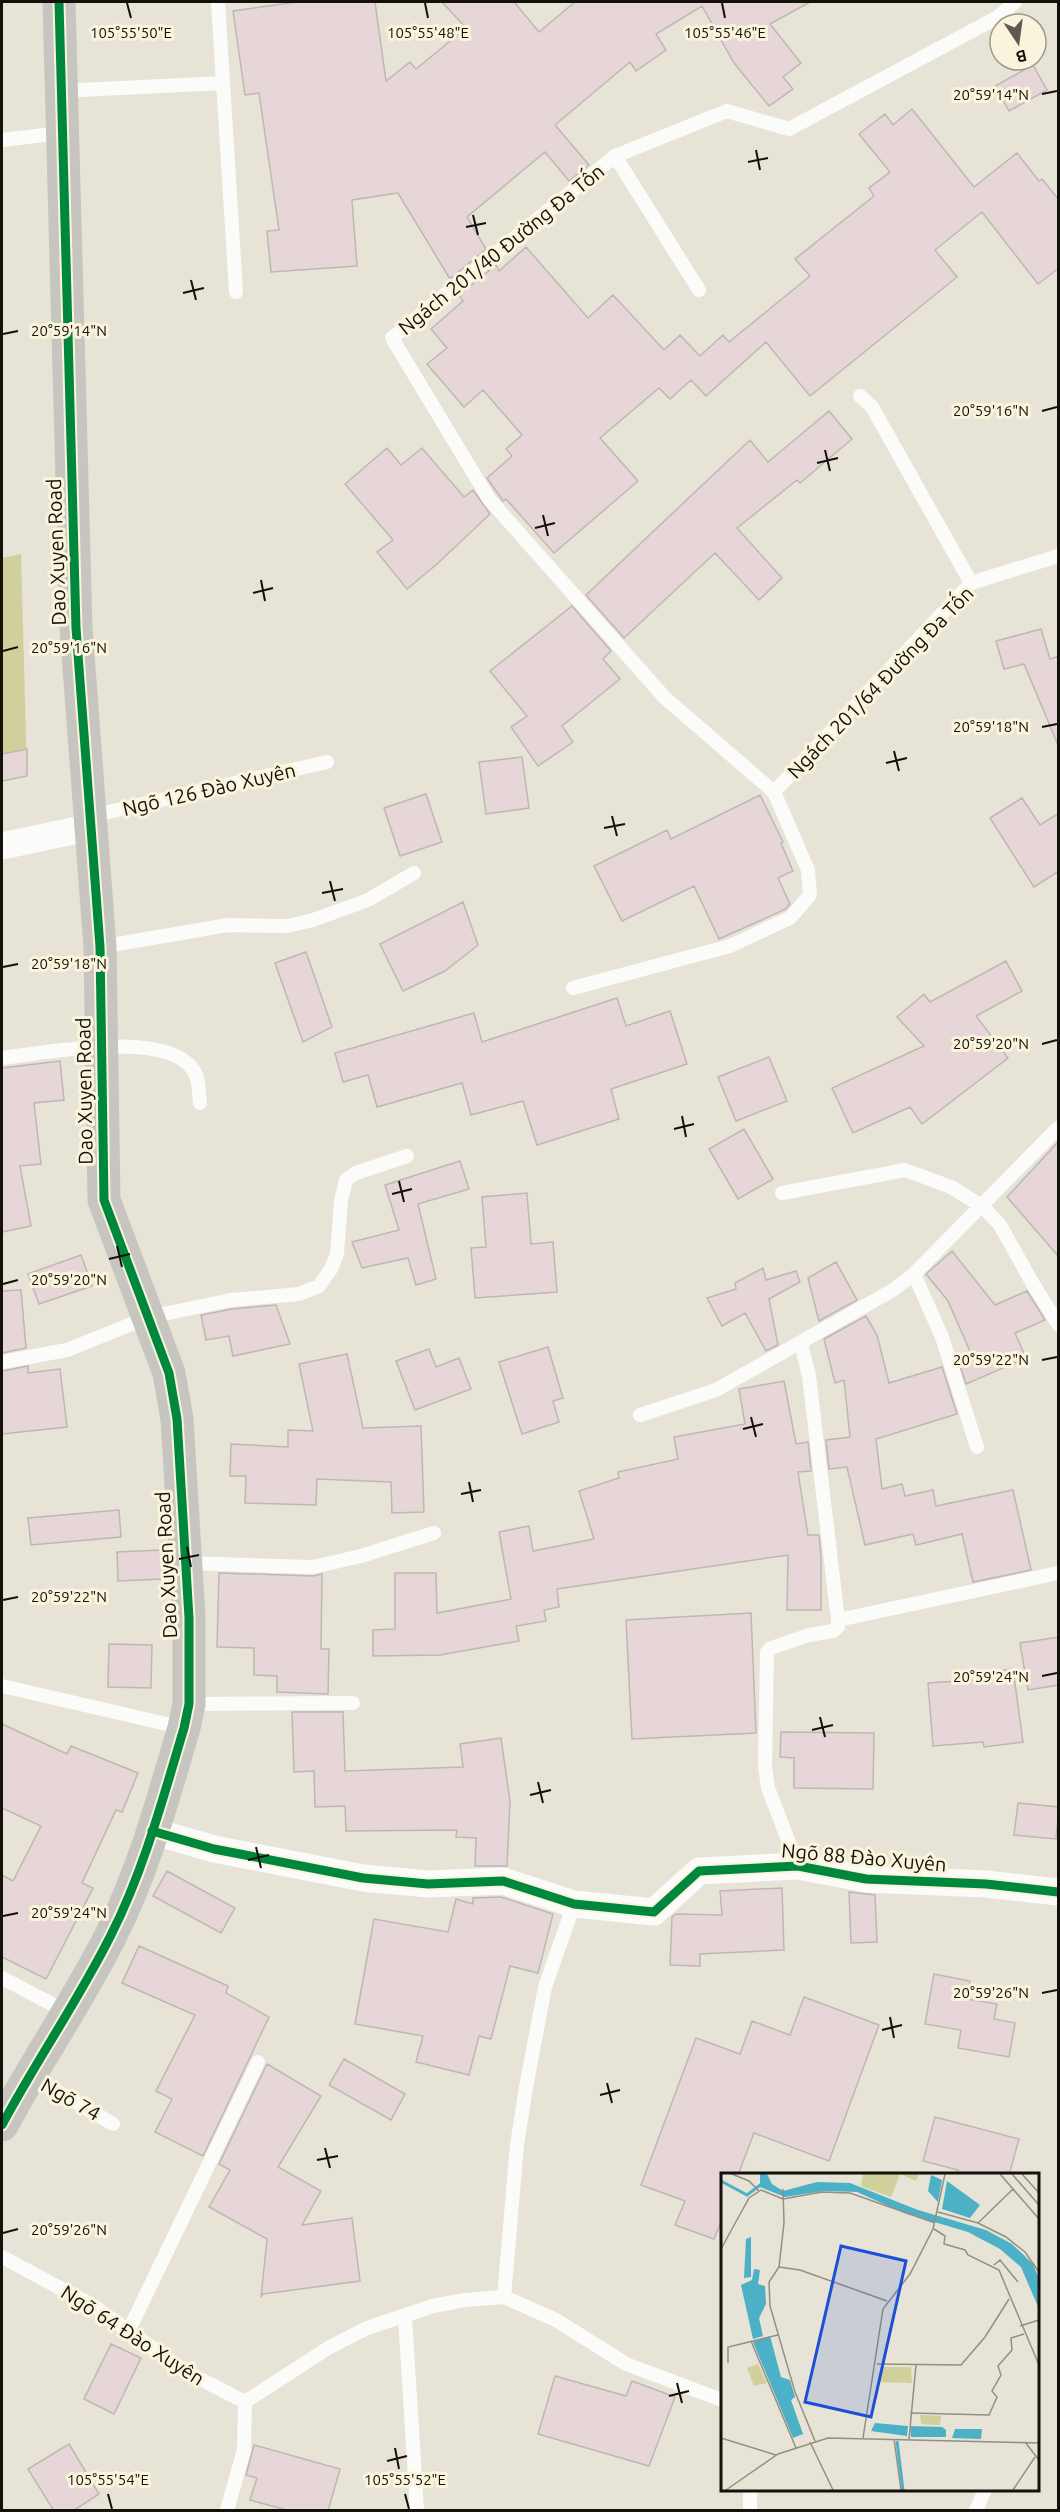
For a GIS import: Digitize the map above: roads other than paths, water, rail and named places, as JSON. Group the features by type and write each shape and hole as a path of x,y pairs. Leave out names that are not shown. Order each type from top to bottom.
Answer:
{"street":[{"name":"Dao Xuyen Road","path":"2,2126 29,2074 69,2013 112,1935 129,1898 187,1716 186,1563 177,1419 170,1373 104,1200 100,947 76,628 59,2"},
{"path":"2,846 91,821"},
{"name":"Ngõ 88 Đào Xuyên","path":"152,1831 214,1849 363,1878 428,1884 503,1881 574,1904 654,1912 699,1871 798,1866 866,1879 986,1884 1059,1892"}],"lane":[{"path":"218,2 236,292"},
{"name":"Ngách 201/40 Đường Đa Tốn","path":"774,792 665,699 489,499 392,338 615,156 727,111 789,129 998,17 1015,2"},
{"path":"60,91 222,83"},
{"path":"2,140 61,133"},
{"path":"615,156 699,290"},
{"path":"860,396 872,407 971,583"},
{"name":"Ngách 201/64 Đường Đa Tốn","path":"774,792 971,583 1059,556"},
{"name":"Ngõ 126 Đào Xuyên","path":"91,821 327,762"},
{"path":"573,988 730,946 790,918 810,895 808,870 774,792"},
{"path":"100,947 228,925 287,926 313,920 368,900 414,873"},
{"path":"2,1058 100,1046 132,1046 164,1051 183,1060 196,1075 200,1103"},
{"path":"640,1414 716,1390 893,1290 914,1274 983,1207 1059,1128"},
{"path":"2,1362 67,1350 149,1317 231,1300 299,1294 320,1286 337,1254 341,1201 346,1180 356,1173 407,1156"},
{"path":"782,1193 905,1170 951,1186 983,1207 1000,1225 1033,1284 1059,1324"},
{"path":"914,1274 942,1337 977,1447"},
{"path":"798,1866 768,1788 765,1766 767,1652 771,1648 809,1635 833,1632 838,1627 809,1376 801,1344"},
{"path":"186,1563 313,1567 361,1556 434,1533"},
{"path":"838,1620 1059,1573"},
{"path":"2,1686 187,1716 353,1703"},
{"path":"504,2297 517,2145 526,2087 545,1987 574,1904"},
{"path":"2,1978 69,2013"},
{"path":"129,2330 258,2062"},
{"name":"Ngõ 74","path":"29,2074 113,2124"},
{"name":"Ngõ 64 Đào Xuyên","path":"2,2257 92,2305 183,2370 245,2402"},
{"path":"227,2511 244,2450 245,2402 328,2348 368,2328 465,2300 504,2297 556,2320 626,2364 721,2399"},
{"path":"405,2316 417,2511"},
{"path":"750,2491 751,2510"},
{"path":"976,2511 985,2491"}]}
